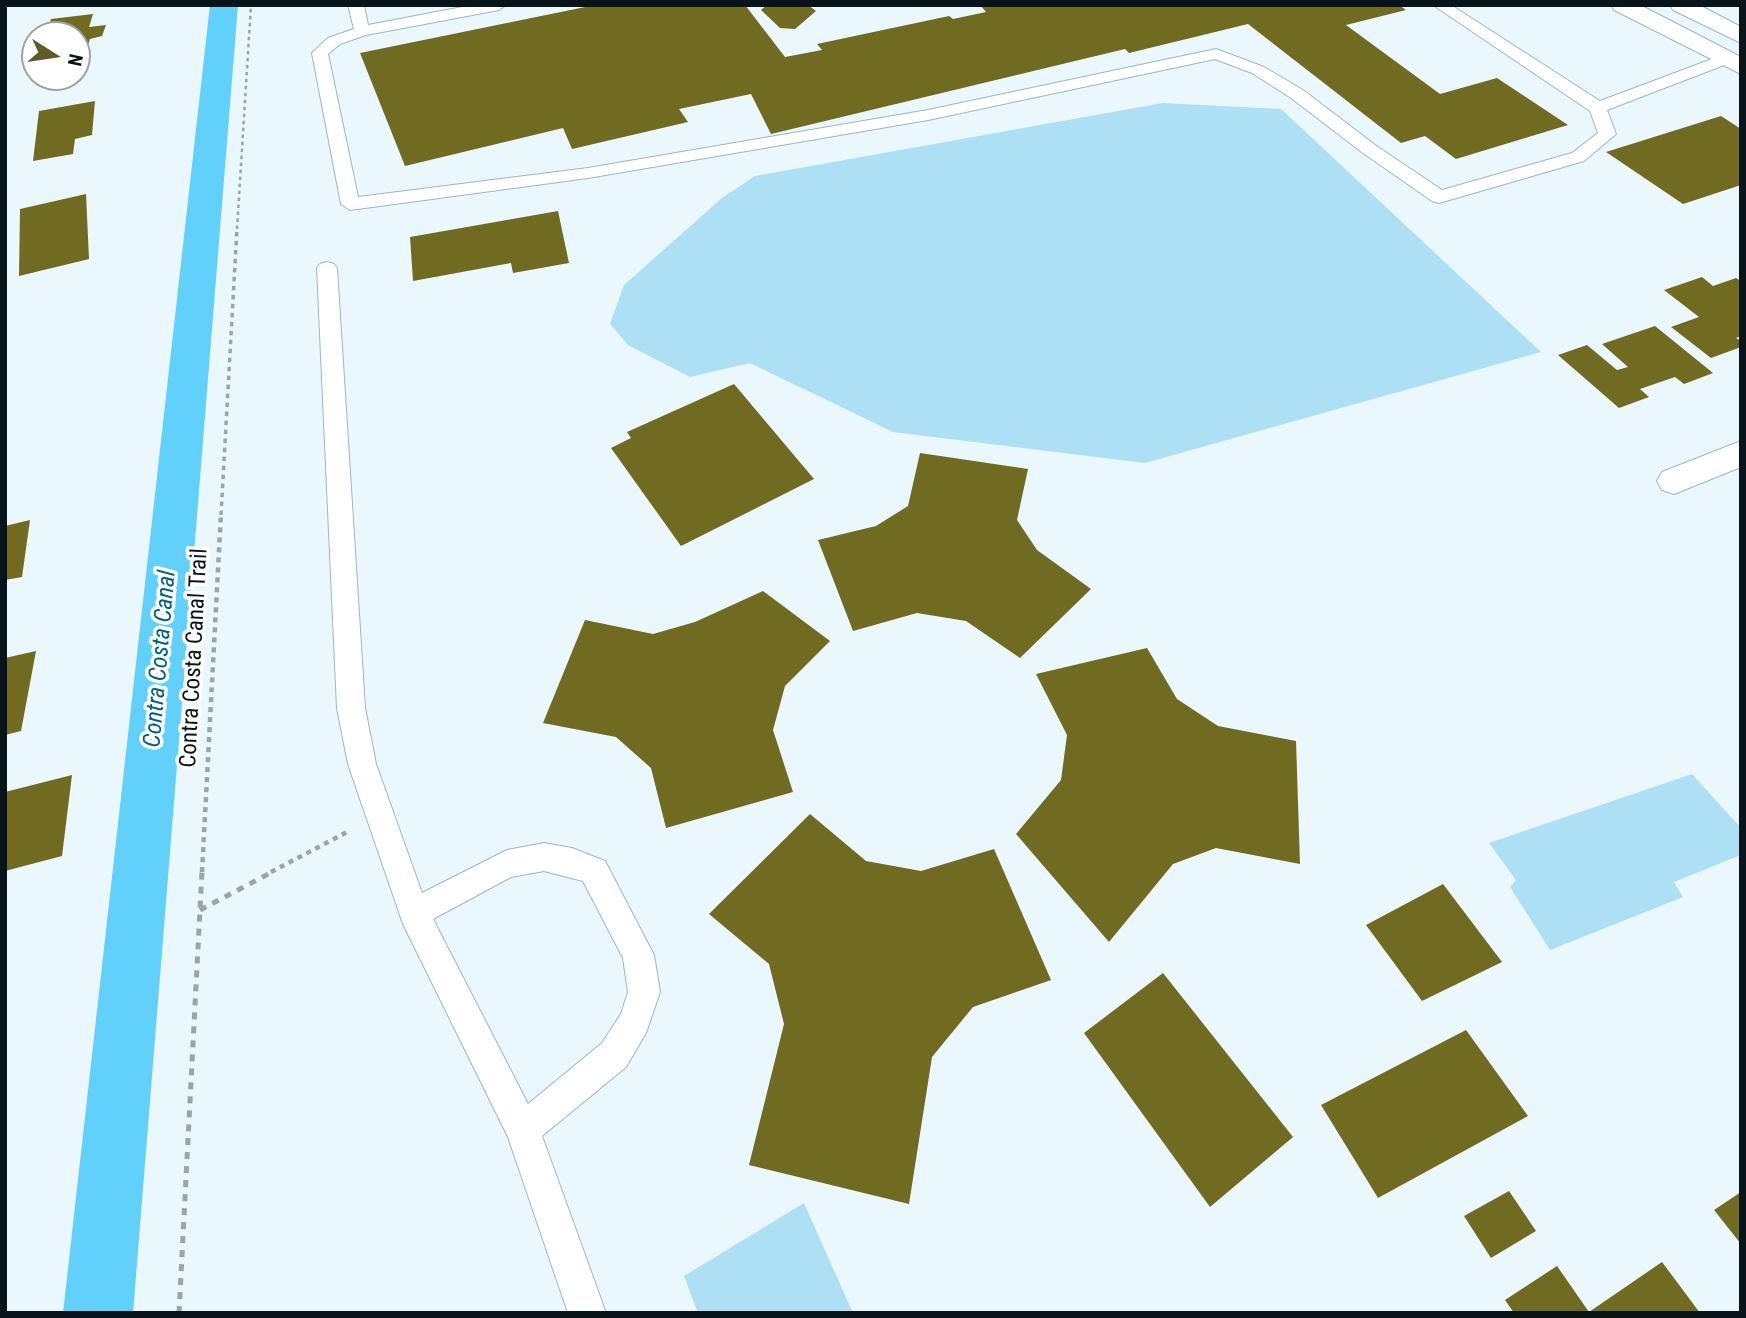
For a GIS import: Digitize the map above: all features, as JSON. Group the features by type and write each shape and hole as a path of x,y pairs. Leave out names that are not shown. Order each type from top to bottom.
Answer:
{"main road":[{"path":"1622,5 1733,63"},
{"path":"1681,5 1741,36"},
{"path":"1674,481 1741,453"}],"lane":[{"path":"356,5 362,31"},
{"path":"499,5 362,31 334,41 320,54 350,204 588,173 928,116 1216,54 1258,70 1297,94 1369,149 1439,197 1578,157 1606,134 1598,108 1440,5"},
{"path":"1598,108 1733,63"},
{"path":"327,268 351,708 362,764 414,913 523,1129 583,1293 587,1313"},
{"path":"414,913 507,864 544,857 572,862 594,871 638,955 644,992 635,1022 614,1055 523,1129"}],"path":[{"name":"Contra Costa Canal Trail","path":"179,1313 232,302 251,5"},
{"path":"200,910 379,816"}],"shaded area":[{"path":"1163,103 1281,109 1541,352 1145,463 893,432 750,363 690,377 628,345 610,324 624,285 722,198 755,176"},
{"path":"1692,774 1741,828 1741,855 1674,882 1683,897 1550,950 1510,887 1516,880 1489,843"},
{"path":"804,1203 853,1313 698,1313 684,1276"}],"building":[{"path":"595,5 745,5 785,57 822,50 817,44 949,16 953,19 986,12 980,5 1399,5 1406,10 1346,25 1440,94 1497,78 1568,125 1456,159 1425,136 1401,143 1248,24 1129,53 1125,49 771,134 751,94 679,109 688,122 572,149 563,128 405,166 360,53"},
{"path":"767,5 808,5 816,11 795,29 780,28 761,10"},
{"path":"93,14 91,21 51,19"},
{"path":"106,25 102,36 91,39 91,27"},
{"path":"95,101 92,135 75,139 73,154 33,161 39,111"},
{"path":"1721,116 1741,129 1741,185 1683,204 1606,152"},
{"path":"86,194 89,259 19,276 20,209"},
{"path":"558,211 569,263 513,273 511,263 413,281 410,237"},
{"path":"1702,277 1713,286 1736,278 1741,281 1741,336 1736,338 1741,341 1741,347 1711,358 1671,327 1699,317 1664,290"},
{"path":"1655,326 1713,373 1684,384 1675,377 1640,389 1649,397 1619,408 1558,355 1587,345 1617,370 1628,367 1602,344"},
{"path":"734,384 814,479 681,546 611,448 631,438 627,432"},
{"path":"920,453 1028,469 1017,520 1037,550 1091,589 1020,658 966,621 917,613 853,631 818,540 876,526 908,506"},
{"path":"30,520 22,577 5,580 5,526"},
{"path":"763,591 830,641 785,686 773,730 793,792 666,828 651,768 616,737 543,723 585,620 653,634 695,622"},
{"path":"1147,648 1177,699 1218,726 1296,741 1300,864 1216,848 1173,864 1109,942 1016,834 1061,780 1067,735 1036,674"},
{"path":"36,651 21,731 5,735 5,658"},
{"path":"72,775 62,856 5,871 5,792"},
{"path":"810,814 866,861 921,871 994,849 1051,980 973,1007 932,1057 909,1204 749,1165 784,1024 769,964 709,914"},
{"path":"1443,884 1502,962 1422,1001 1366,925"},
{"path":"1163,973 1293,1137 1210,1207 1084,1033"},
{"path":"1466,1030 1528,1116 1378,1198 1321,1105"},
{"path":"1509,1191 1536,1231 1491,1258 1464,1216"},
{"path":"1741,1192 1741,1244 1714,1210"},
{"path":"1662,1262 1700,1313 1514,1313 1505,1300 1557,1266 1589,1312"}],"waterway":[{"name":"Contra Costa Canal","path":"98,1313 224,5"}]}
